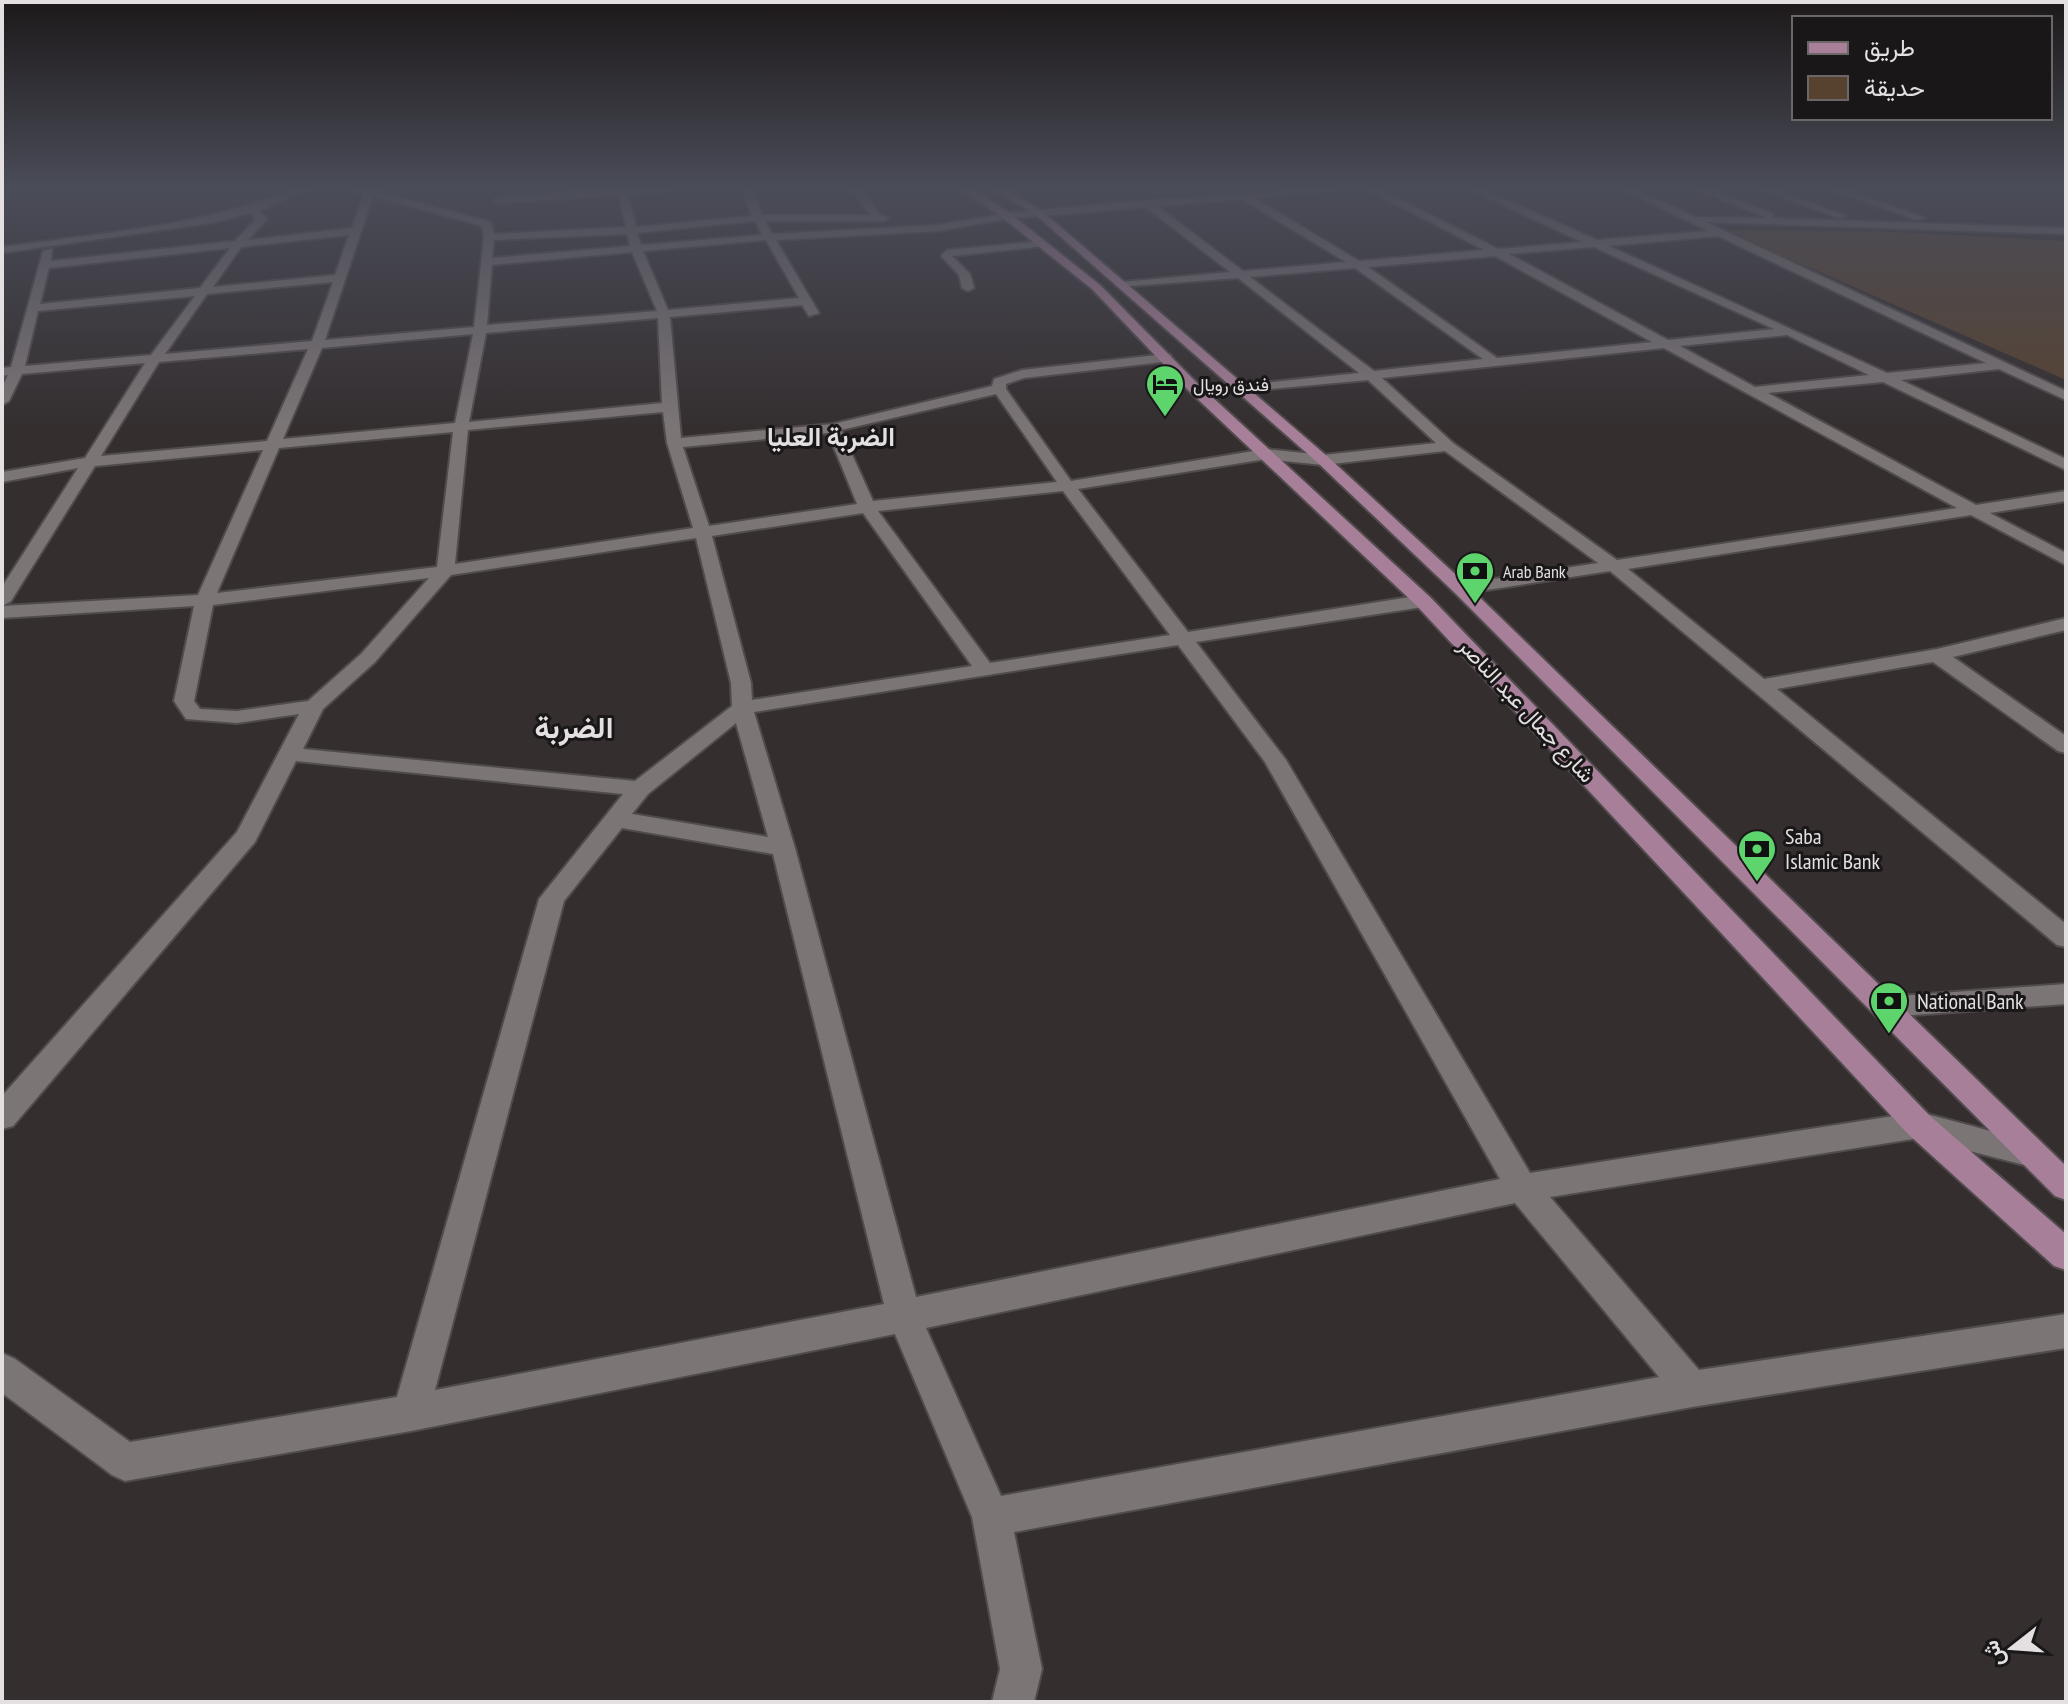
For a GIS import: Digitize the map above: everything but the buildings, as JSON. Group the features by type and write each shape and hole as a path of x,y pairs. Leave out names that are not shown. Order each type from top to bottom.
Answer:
{"main road":[{"name":"شارع جمال عبد الناصر","path":"1073,269 1096,287 1193,387 1423,601 1919,1125 2066,1255"},
{"name":"شارع جمال عبد الناصر","path":"1103,269 1323,460 1461,589 2066,1186"}],"street":[{"path":"2,401 17,371 43,269"},
{"path":"2,601 156,357 220,269"},
{"path":"314,706 237,717 193,715 184,701 205,600 317,344 343,269"},
{"path":"2,1117 247,836 314,706 368,658 445,571 461,428 480,330 485,269"},
{"path":"645,269 664,314 674,443 702,530 741,683 742,708 783,848 904,1316 991,1517 1021,1669 1013,1702"},
{"path":"788,269 814,315"},
{"path":"959,269 964,274 968,288"},
{"path":"1230,269 1373,377 1448,446 1614,566 2066,938"},
{"path":"1122,285 1316,269"},
{"path":"1363,269 1496,363"},
{"path":"1526,269 2066,560"},
{"path":"1649,269 1789,331 2066,465"},
{"path":"1794,269 2066,396"},
{"path":"33,308 340,278"},
{"path":"2,372 806,301"},
{"path":"1242,389 1789,331"},
{"path":"1166,358 1022,374 999,382 999,389 1067,486 1275,760 1522,1188 1692,1389"},
{"path":"1752,391 2000,365"},
{"path":"674,443 833,428 999,389"},
{"path":"2,477 88,462 669,407"},
{"path":"833,428 867,507 985,670"},
{"path":"2,612 205,600 445,571 702,530 867,507 1067,486 1266,454 1323,460 1448,446"},
{"path":"1461,589 2066,496"},
{"path":"411,1413 552,899 640,789 742,708 1423,601"},
{"path":"1761,686 1937,655 2066,624"},
{"path":"1937,655 2066,746"},
{"path":"289,754 640,789"},
{"path":"616,819 783,848"},
{"path":"1885,1007 2066,994"},
{"path":"2,1371 125,1462 411,1413 904,1316 1522,1188 1919,1125 2032,1154"},
{"path":"991,1517 1692,1389 2066,1331"}],"green space":[{"path":"1812,269 2066,269 2066,380"}],"place":[{"name":"فندق رويال","path":"1165,418"},
{"name":"Arab Bank","path":"1475,605"},
{"name":"Saba Islamic Bank","path":"1757,883"},
{"name":"National Bank","path":"1889,1035"}],"district":[{"name":"الضربة العليا","path":"831,436"},
{"name":"الضربة","path":"574,726"}]}
